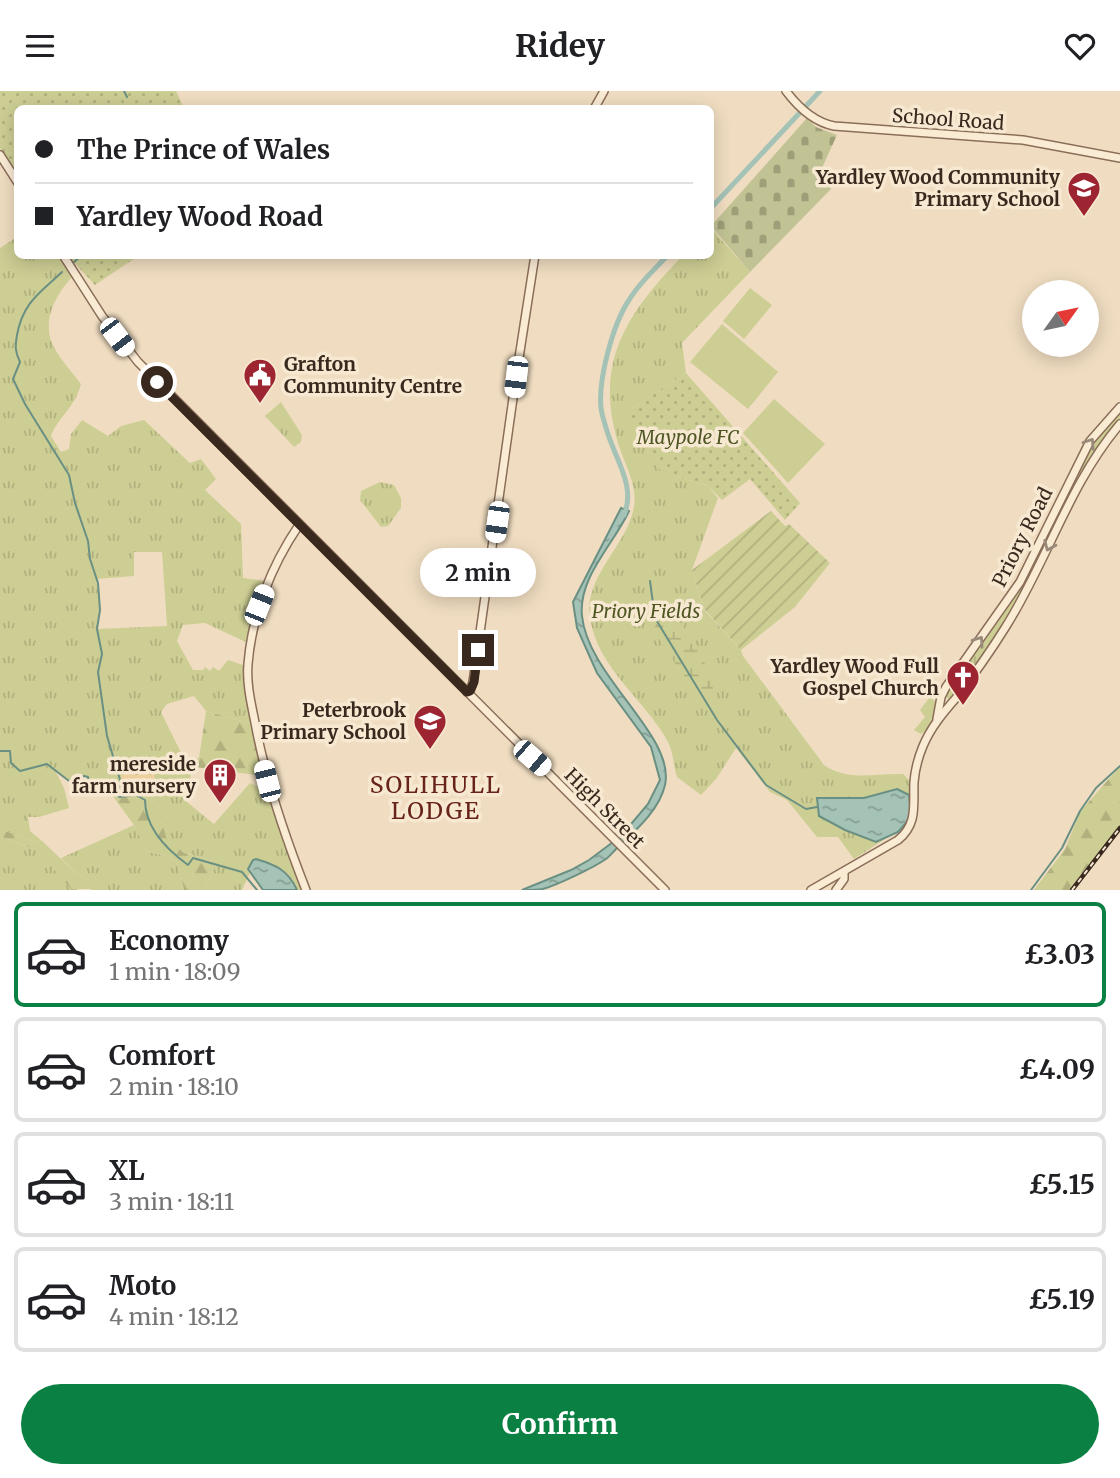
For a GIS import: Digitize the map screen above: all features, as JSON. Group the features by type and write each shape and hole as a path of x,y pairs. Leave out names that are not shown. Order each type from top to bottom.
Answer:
{"street":[{"name":"School Road","path":"786,91 819,122 834,126 1023,140 1120,158"},
{"path":"0,155 14,177"},
{"name":"High Street","path":"66,259 102,316 138,362 665,890"},
{"path":"467,692 474,682 516,377 535,259"},
{"name":"Priory Road","path":"937,720 946,687 1020,582 1090,441 1120,407"},
{"name":"Priory Road","path":"844,872 898,840 910,828 914,812 917,760 937,720 1006,627 1045,555 1058,524 1090,468 1120,424"},
{"path":"1050,520 1058,524"},
{"path":"299,526 259,605 249,655 248,682 267,781 306,890"},
{"path":"811,890 844,872 844,879 836,890"}],"green space":[{"path":"0,91 176,91 183,105 14,105 14,170 0,148"},
{"path":"807,118 816,127 837,135 822,168 831,189 750,272 714,230 714,223"},
{"name":"Priory Fields","path":"714,231 750,272 682,343 686,373 628,411 677,477 708,486 718,498 692,570 704,610 741,650 824,765 852,775 903,774 911,782 913,815 905,826 854,859 838,837 817,837 787,800 770,792 736,748 716,779 701,795 677,777 668,742 612,668 594,636 590,617 593,590 627,528 635,498 612,419 612,366 630,321 679,259 714,259"},
{"path":"14,239 14,259 61,259 73,276 57,298 49,325 52,343 81,384 75,400 51,436 61,452 69,449 71,434 82,420 108,436 121,426 144,420 190,463 201,459 216,479 205,490 241,524 243,578 264,581 254,603 248,643 205,623 183,625 177,641 193,670 203,670 205,667 210,671 213,667 219,671 228,660 243,665 252,724 206,711 194,696 167,704 161,712 191,773 187,802 214,824 250,783 265,790 303,890 297,890 283,870 260,860 248,869 250,873 242,890 205,890 217,862 184,853 165,837 158,803 136,795 112,795 89,786 88,777 69,781 55,770 64,788 69,808 39,817 28,817 30,831 41,840 38,843 0,829 0,248","holes":["134,552 162,552 167,626 97,629 100,610 97,579 134,576"]},
{"path":"71,259 134,259 95,285"},
{"path":"750,288 772,305 744,339 723,321"},
{"path":"722,324 778,372 748,409 690,362"},
{"name":"Maypole FC","path":"686,373 800,503 785,520 750,479 722,500 708,486 659,469 628,411"},
{"path":"774,399 825,444 788,483 743,433"},
{"path":"281,402 302,435 301,442 294,447 265,416"},
{"path":"1120,410 1120,421 1058,520 1055,520 1093,442"},
{"path":"380,482 394,485 401,498 401,508 388,526 381,527 360,500 361,491"},
{"path":"771,511 785,526 789,524 830,563 795,607 741,650 704,609 692,570"},
{"path":"1051,525 1055,526 1027,585 993,641 949,699 945,696 948,687 1010,601"},
{"path":"675,613 711,674 714,699 706,705 699,699 653,630 660,618"},
{"path":"930,697 937,703 935,712 931,725 921,734 914,730 925,717 920,710"},
{"path":"206,711 252,724 263,776 187,766 182,757 199,758"},
{"path":"1120,766 1120,825 1069,890 1034,890 1065,849 1080,812"},
{"path":"116,793 119,797 136,795 158,803 166,837 184,853 217,862 205,890 184,890 175,861 148,852 134,825 112,795"},
{"path":"134,825 148,852 175,861 184,890 91,890 91,881 76,873 61,858"},
{"path":"0,829 38,843 41,840 76,873 91,881 93,889 71,889 38,851 0,836"},
{"path":"0,836 38,851 71,888 79,890 0,890"}],"sand":[{"path":"121,769 152,771 154,783 148,789 126,788 122,784"}],"water":[{"path":"621,508 629,511 591,574 582,602 582,616 588,639 599,661 658,747 665,766 665,785 652,812 606,859 549,887 522,890 571,870 621,836 648,804 660,780 651,747 597,673 577,628 573,602"},
{"path":"897,789 909,795 911,817 898,832 876,842 819,816 817,798 864,798"},
{"path":"256,859 281,869 297,890 263,890 248,869"}],"waterway":[{"path":"124,91 127,97"},
{"path":"714,205 820,91"},
{"path":"73,263 78,259"},
{"path":"624,515 628,494 624,474 601,408 604,367 623,310 637,288 664,259"},
{"path":"62,272 34,299 23,314 16,342 20,362 13,379 25,404 69,475 88,541 90,559 98,583 100,610 97,629 102,654 98,672 107,736 121,783 116,793"},
{"path":"650,581 655,618 717,720 766,785 806,809 817,807"},
{"path":"0,751 10,751 11,763 20,771 47,764 69,781 84,776 88,777 89,786 112,795 136,795 145,800 149,819 158,837 180,859 188,865 193,858 242,872 257,890"},
{"path":"1031,890 1062,848 1080,811 1096,788 1120,766"}],"railway":[{"path":"1072,890 1120,828"}],"place":[{"name":"Yardley Wood Community Primary School","path":"1084,218"},
{"name":"Grafton Community Centre","path":"260,405"},
{"name":"Yardley Wood Full Gospel Church","path":"963,707"},
{"name":"Peterbrook Primary School","path":"430,751"},
{"name":"mereside farm nursery","path":"220,805"}],"district":[{"name":"SOLIHULL LODGE","path":"436,797"}],"route":[{"path":"157,382 467,692 474,682 478,650"}]}
